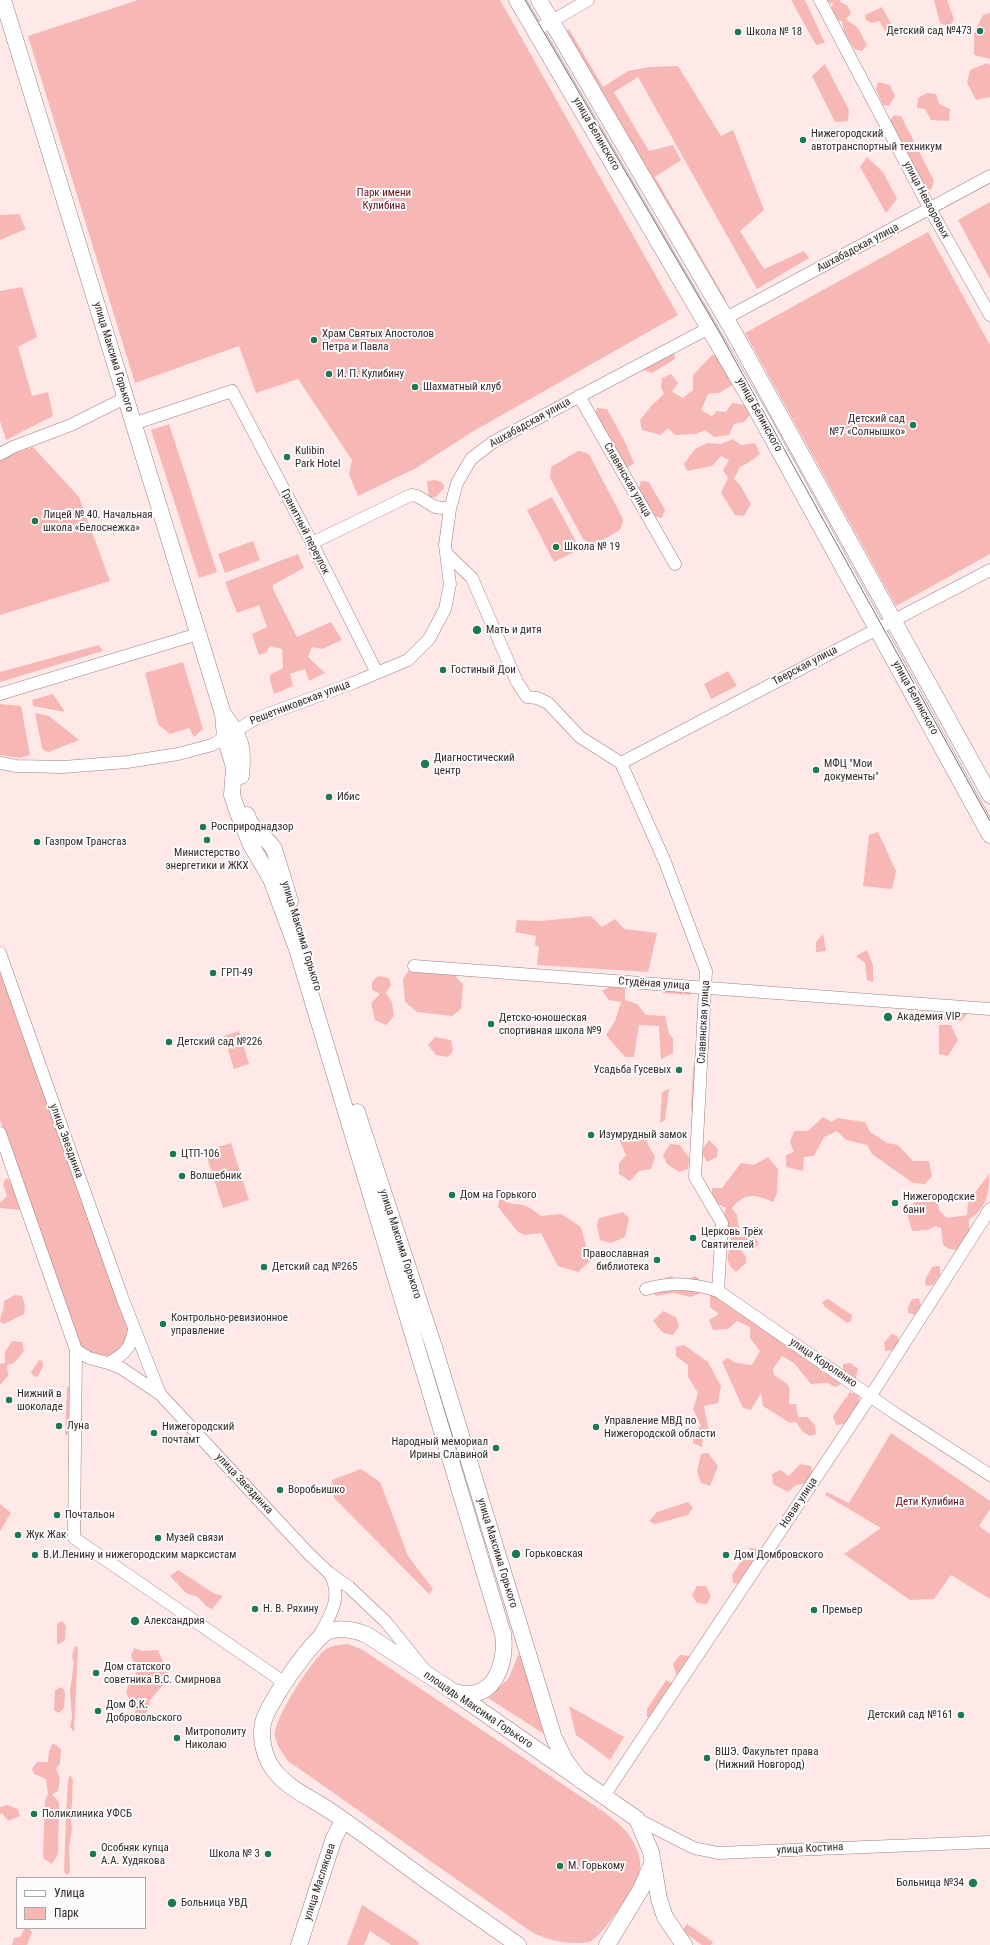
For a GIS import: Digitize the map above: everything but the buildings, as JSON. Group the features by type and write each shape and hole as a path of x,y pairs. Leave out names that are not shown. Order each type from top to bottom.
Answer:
{"main road":[{"name":"улица Максима Горького","path":"3,0 223,714 230,734 242,749 241,779 248,820 254,829 270,842 274,849 308,972 503,1634 505,1648 502,1663 491,1684 482,1691 470,1694 454,1692"},
{"name":"улица Белинского","path":"517,0 759,414 990,835"},
{"name":"улица Белинского","path":"540,0 726,318 990,795"},
{"name":"улица Максима Горького","path":"308,972 434,1347 554,1738 565,1760 580,1780"},
{"name":"площадь Максима Горького","path":"518,1945 343,1821 288,1785 273,1768 267,1757 262,1734 263,1723 272,1703 285,1683 317,1639 328,1632 342,1629 356,1630 367,1635 454,1692 637,1819 647,1840 664,1917 684,1945"},
{"name":"улица Маслякова","path":"300,1945 334,1838 343,1821"},
{"path":"607,1945 641,1889 652,1864"}],"street":[{"path":"535,31 588,0"},
{"name":"улица Невзоровых","path":"820,0 930,209 990,315"},
{"name":"Ашхабадская улица","path":"726,318 990,176"},
{"name":"Ашхабадская улица","path":"377,673 408,660 429,639 444,609 450,584 445,545 450,509 457,483 471,459 493,442 709,328"},
{"name":"Гранитный переулок","path":"133,424 232,391 312,543 377,673"},
{"name":"Славянская улица","path":"579,396 675,564"},
{"path":"0,454 13,447 71,425 125,398"},
{"path":"312,543 411,494 435,507 450,509"},
{"path":"447,554 472,578 517,682 527,697 537,698 548,703 580,738 621,763"},
{"name":"Тверская улица","path":"621,763 990,570"},
{"path":"0,694 198,634"},
{"name":"Решетниковская улица","path":"0,763 16,766 63,767 127,762 192,750 212,745 255,719 377,673"},
{"name":"Славянская улица","path":"621,763 665,862 706,971 695,1177 722,1223 718,1291"},
{"name":"улица Звездинка","path":"0,953 134,1328 160,1394"},
{"name":"Студёная улица","path":"414,966 565,978 659,983 706,988 990,1009"},
{"path":"0,1133 76,1350 74,1538 285,1683"},
{"name":"Новая улица","path":"604,1796 870,1396 990,1209"},
{"name":"улица Короленко","path":"646,1289 667,1284 699,1285 718,1291 870,1396 990,1475"},
{"path":"108,1363 124,1353 132,1343 134,1328"},
{"name":"улица Звездинка","path":"76,1350 89,1358 121,1368 160,1394 308,1553 329,1572 349,1587 386,1622 430,1676"},
{"name":"улица Звездинка","path":"317,1639 335,1605 336,1586 329,1572"},
{"name":"улица Костина","path":"637,1819 694,1848 718,1853 990,1842"},
{"path":"495,1928 502,1940 503,1945"}],"green space":[{"name":"Парк имени Кулибина","path":"138,0 500,0 678,315 472,432 416,468 358,496 349,474 352,460 298,379 256,393 239,346 135,383 28,36"},
{"path":"791,0 805,0 825,43 816,45"},
{"path":"825,0 840,0 840,2 847,5 851,13 846,19 858,28 867,45 862,51 854,49 844,32 842,21 836,20 831,9 833,4"},
{"path":"934,0 947,0 954,19 949,27 940,23"},
{"path":"882,7 894,29 891,36 886,33 879,21 872,23 866,20 865,15"},
{"path":"990,13 990,59 974,55 974,33 983,15"},
{"path":"569,29 603,87 628,71 649,67 678,66 721,136 733,130 764,210 740,231 764,269 804,251 809,258 757,289 638,77 614,92 649,151 673,145 681,160 655,177 727,302 719,297 566,32"},
{"path":"987,63 990,65 990,97 976,100 967,83 970,70"},
{"path":"825,64 849,110 848,121 835,122 812,76"},
{"path":"878,82 890,85 895,96 889,106 883,105 876,89"},
{"path":"927,93 936,94 939,104 950,109 949,121 931,120 925,109 917,108 918,98"},
{"path":"894,115 901,116 934,181 931,190 922,187 889,122"},
{"path":"867,157 883,172 897,199 886,213 860,167"},
{"path":"990,202 990,279 958,220"},
{"path":"19,214 26,229 0,240 0,215"},
{"path":"928,232 990,345 990,554 896,606 745,333"},
{"path":"22,287 37,337 18,347 32,396 48,392 53,416 6,440 0,421 0,291"},
{"path":"674,351 675,359 652,373 644,370 644,359"},
{"path":"712,355 720,356 733,376 732,385 719,393 708,394 701,410 712,416 717,411 726,412 732,403 747,405 750,415 744,422 734,424 729,435 714,437 705,430 696,434 675,435 668,428 661,435 642,430 640,420 651,406 664,394 661,387 662,378 671,374 678,383 672,392 683,398 693,390 693,375"},
{"path":"597,408 607,409 624,440 634,463 624,470 594,417"},
{"path":"169,424 217,572 199,578 151,430"},
{"path":"733,439 741,445 755,443 760,454 740,467 734,479 740,485 751,504 744,516 735,515 721,493 728,478 723,470 729,460 721,456 712,466 687,471 684,464 695,449 707,443 721,444"},
{"name":"Лицей № 40. Начальная школа «Белоснежка»","path":"33,447 79,497 110,581 0,615 0,458"},
{"path":"578,451 587,453 590,456 623,521 620,530 607,538 592,543 583,539 550,478 551,467"},
{"path":"435,480 441,482 444,485 444,488 436,497 429,497 427,481"},
{"path":"641,481 649,482 665,510 662,518 652,516 638,492"},
{"path":"552,497 580,549 554,562 527,510"},
{"path":"253,541 260,560 225,573 218,554"},
{"path":"298,554 304,568 273,585 273,589 297,637 331,622 342,640 322,649 312,647 308,657 325,673 309,681 305,669 290,674 293,686 274,694 270,675 283,668 282,649 270,646 266,653 259,655 252,634 267,627 259,605 237,613 225,582"},
{"path":"99,645 103,651 0,682 0,672"},
{"path":"183,662 203,729 194,737 189,728 170,734 158,724 145,673"},
{"path":"728,671 737,686 711,699 704,684"},
{"path":"53,694 65,712 33,706 32,700"},
{"path":"0,704 21,706 30,755 20,758 0,755"},
{"path":"35,713 49,716 79,740 49,752 45,751 42,748"},
{"path":"878,832 896,871 892,889 863,886 869,835"},
{"path":"591,916 602,927 615,919 624,929 657,933 648,972 537,965 539,947 535,945 536,936 515,932 517,920 541,921"},
{"path":"823,934 826,951 816,952 816,942"},
{"path":"867,950 873,965 873,982 867,980 865,963 856,956"},
{"path":"410,968 451,972 463,984 461,1009 452,1016 417,1012 405,1002 403,979"},
{"path":"0,970 129,1329 123,1347 110,1356 92,1354 82,1347 79,1341 0,1120"},
{"path":"378,976 389,978 391,985 386,993 392,1002 394,1016 386,1025 375,1020 371,1003 380,994 372,990 372,982"},
{"path":"613,984 625,988 625,1000 637,1004 646,1015 665,1016 669,1034 673,1038 673,1053 661,1059 659,1026 639,1025 634,1057 625,1057 606,1035 615,1021 621,1002 609,1000 602,991"},
{"path":"663,989 691,992 691,995 663,993"},
{"path":"945,1005 964,1007 967,1014 961,1021 943,1020 940,1013"},
{"path":"939,1025 951,1025 958,1040 948,1056 939,1054"},
{"path":"239,1031 249,1064 234,1069 224,1036"},
{"path":"435,1037 451,1040 453,1051 448,1057 436,1055 428,1045"},
{"path":"693,1067 696,1067 694,1112 691,1111"},
{"path":"669,1089 665,1120 660,1123 662,1092"},
{"path":"823,1117 832,1122 837,1118 865,1122 870,1132 887,1143 898,1145 913,1161 929,1161 932,1176 925,1184 913,1183 872,1154 867,1145 846,1140 837,1131 824,1137 814,1156 804,1157 803,1171 786,1167 786,1155 794,1152 790,1142 794,1131 808,1131"},
{"path":"630,1132 644,1137 655,1157 651,1169 639,1171 630,1181 619,1174 619,1163 626,1155 619,1139"},
{"path":"709,1140 718,1149 717,1157 707,1162 701,1151"},
{"path":"231,1143 249,1200 223,1208 205,1151"},
{"path":"670,1144 680,1145 689,1158 688,1169 679,1172 667,1164 663,1155"},
{"path":"768,1157 778,1169 777,1193 773,1202 761,1197 751,1196 741,1199 732,1208 737,1215 740,1237 754,1237 759,1243 754,1250 744,1246 740,1249 746,1257 746,1263 736,1272 728,1262 732,1242 723,1218 726,1208 712,1201 712,1188 722,1188 741,1163 754,1165"},
{"path":"989,1174 989,1187 986,1200 979,1211 969,1219 969,1233 957,1250 949,1249 943,1245 941,1228 935,1226 928,1230 912,1231 907,1214 920,1193 937,1197 939,1210 947,1218 967,1215 968,1202"},
{"path":"6,1178 12,1182 22,1206 19,1210 0,1208 0,1203 7,1196 3,1184"},
{"path":"500,1194 506,1202 524,1205 541,1216 561,1214 581,1227 590,1261 578,1272 558,1266 541,1233 525,1235 518,1232 498,1207"},
{"path":"623,1212 629,1218 625,1237 611,1243 600,1240 597,1226 599,1218"},
{"path":"940,1266 940,1275 933,1285 926,1286 925,1280 932,1267"},
{"path":"671,1276 682,1282 695,1276 704,1283 704,1292 691,1297 674,1293 656,1296 652,1291 653,1284"},
{"path":"710,1294 719,1296 819,1363 823,1373 832,1371 840,1377 840,1385 835,1387 828,1383 811,1384 794,1363 782,1356 773,1369 774,1375 789,1386 789,1404 796,1404 798,1417 807,1417 815,1425 816,1434 810,1436 802,1431 796,1422 790,1423 763,1406 761,1393 751,1410 743,1408 722,1362 727,1358 736,1363 752,1365 760,1351 750,1338 750,1327 737,1321 728,1329 713,1330 709,1320 719,1314 710,1307"},
{"path":"15,1295 22,1296 25,1306 24,1314 4,1324 0,1322 4,1301"},
{"path":"919,1298 921,1307 916,1315 908,1313 908,1307 912,1299"},
{"path":"828,1299 852,1315 851,1321 847,1323 825,1307 822,1302"},
{"path":"663,1311 676,1317 679,1326 673,1335 663,1333 653,1321"},
{"path":"891,1334 897,1336 899,1341 893,1350 885,1351 884,1343"},
{"path":"12,1341 22,1342 24,1351 14,1363 7,1365 8,1376 0,1385 0,1364 5,1363 5,1352"},
{"path":"684,1345 708,1362 721,1386 718,1403 704,1406 709,1432 703,1437 702,1447 693,1443 693,1432 701,1426 693,1409 698,1393 688,1377 688,1365 676,1356 676,1347"},
{"path":"39,1360 42,1361 43,1366 38,1376 34,1377 31,1372"},
{"path":"850,1363 858,1369 856,1378 851,1378 843,1372 843,1364"},
{"path":"67,1387 70,1387 68,1434 65,1436"},
{"path":"850,1392 859,1395 859,1404 845,1424 836,1425 833,1416"},
{"name":"Дети Кулибина","path":"891,1433 990,1501 990,1509 979,1526 990,1534 990,1599 951,1575 934,1599 910,1600 844,1554 881,1528 825,1495 827,1492 849,1503"},
{"path":"708,1453 718,1466 710,1486 701,1483 697,1471 701,1454"},
{"path":"800,1464 811,1466 813,1475 807,1483 796,1485 788,1492 773,1484 772,1474 780,1470 789,1476"},
{"path":"361,1469 380,1482 408,1556 433,1589 429,1594 334,1498 332,1480"},
{"path":"688,1502 693,1508 688,1515 655,1524 649,1521 657,1512"},
{"path":"0,1504 11,1513 0,1531"},
{"path":"750,1548 757,1549 759,1557 742,1584 733,1583 732,1575"},
{"path":"178,1570 215,1594 221,1595 222,1597 212,1609 206,1606 198,1597 186,1593 170,1576"},
{"path":"697,1586 706,1586 711,1596 707,1604 697,1603 692,1595"},
{"path":"62,1621 66,1626 65,1640 57,1645 57,1624"},
{"path":"348,1644 363,1650 601,1810 617,1822 631,1837 639,1856 640,1867 638,1877 616,1913 594,1939 589,1942 567,1943 533,1933 288,1761 282,1753 275,1737 276,1729 286,1705 311,1666 327,1648"},
{"path":"75,1646 78,1648 74,1732 70,1727 72,1718 70,1690 74,1663 72,1656"},
{"path":"134,1648 142,1651 158,1650 163,1662 169,1669 163,1685 150,1700 148,1710 138,1723 134,1722 132,1717 136,1710 134,1702 129,1699 126,1692 129,1684 137,1679 135,1666 131,1656"},
{"path":"518,1655 521,1657 544,1734 488,1698 509,1678"},
{"path":"680,1655 689,1656 692,1666 687,1675 676,1674 673,1664"},
{"path":"666,1680 674,1684 658,1716 647,1717 647,1709"},
{"path":"62,1687 65,1692 64,1708 59,1713 54,1710 55,1690"},
{"path":"569,1706 624,1737 610,1760 576,1735"},
{"path":"53,1743 61,1749 60,1763 56,1769 60,1778 58,1791 52,1794 59,1802 58,1854 52,1864 43,1858 45,1801 48,1794 46,1779 34,1774 32,1769 37,1762 48,1762 49,1751"},
{"path":"70,1775 73,1780 72,1829 69,1847 70,1871 68,1875 64,1872 67,1792"},
{"path":"7,1805 18,1809 20,1816 8,1821 2,1813 0,1814 0,1807"},
{"path":"362,1905 419,1942 418,1945 391,1945 370,1931 364,1945 347,1945"},
{"path":"687,1924 713,1942 711,1945 702,1945 682,1931"},
{"path":"24,1929 30,1929 32,1932 27,1945 12,1945 14,1938 20,1937"}],"tram line":[{"path":"525,0 721,335 990,821"}],"place":[{"name":"Детский сад №473","path":"980,31"},
{"name":"Школа № 18","path":"738,32"},
{"name":"Нижегородский автотранспортный техникум","path":"803,140"},
{"name":"Храм Святых Апостолов Петра и Павла","path":"314,340"},
{"name":"И. П. Кулибину","path":"329,374"},
{"name":"Шахматный клуб","path":"415,387"},
{"name":"Детский сад №7 «Солнышко»","path":"913,425"},
{"name":"Kulibin Park Hotel","path":"287,457"},
{"name":"Лицей № 40. Начальная школа «Белоснежка»","path":"35,521"},
{"name":"Школа № 19","path":"556,547"},
{"name":"Мать и дитя","path":"477,630"},
{"name":"Гостиный Дои","path":"443,670"},
{"name":"Диагностический центр","path":"425,764"},
{"name":"МФЦ \"Мои документы\"","path":"816,770"},
{"name":"Ибис","path":"329,797"},
{"name":"Росприроднадзор","path":"203,827"},
{"name":"Министерство энергетики и ЖКХ","path":"207,840"},
{"name":"Газпром Трансгаз","path":"37,842"},
{"name":"ГРП-49","path":"213,973"},
{"name":"Академия VIP","path":"888,1017"},
{"name":"Детско-юношеская спортивная школа №9","path":"491,1024"},
{"name":"Детский сад №226","path":"169,1042"},
{"name":"Усадьба Гусевых","path":"679,1070"},
{"name":"Изумрудный замок","path":"591,1135"},
{"name":"ЦТП-106","path":"173,1154"},
{"name":"Волшебник","path":"182,1176"},
{"name":"Дом на Горького","path":"452,1195"},
{"name":"Нижегородские бани","path":"895,1203"},
{"name":"Церковь Трёх Святителей","path":"693,1238"},
{"name":"Православная библиотека","path":"657,1260"},
{"name":"Детский сад №265","path":"264,1267"},
{"name":"Контрольно-ревизионное управление","path":"163,1324"},
{"name":"Нижний в шоколаде","path":"9,1400"},
{"name":"Луна","path":"59,1426"},
{"name":"Управление МВД по Нижегородской области","path":"596,1427"},
{"name":"Нижегородский почтамт","path":"154,1433"},
{"name":"Народный мемориал Ирины Славиной","path":"496,1448"},
{"name":"Воробьишко","path":"280,1490"},
{"name":"Почтальон","path":"57,1515"},
{"name":"Жук Жак","path":"18,1535"},
{"name":"Музей связи","path":"158,1538"},
{"name":"Горьковская","path":"516,1554"},
{"name":"В.И.Ленину и нижегородским марксистам","path":"35,1555"},
{"name":"Дом Домбровского","path":"726,1555"},
{"name":"Н. В. Ряхину","path":"255,1609"},
{"name":"Премьер","path":"814,1610"},
{"name":"Александрия","path":"135,1621"},
{"name":"Дом статского советника В.С. Смирнова","path":"96,1673"},
{"name":"Дом Ф.К. Добровольского","path":"98,1711"},
{"name":"Детский сад №161","path":"961,1715"},
{"name":"Митрополиту Николаю","path":"177,1738"},
{"name":"ВШЭ. Факультет права (Нижний Новгород)","path":"707,1758"},
{"name":"Поликлиника УФСБ","path":"34,1814"},
{"name":"Особняк купца А.А. Худякова","path":"93,1854"},
{"name":"Школа № 3","path":"268,1854"},
{"name":"М. Горькому","path":"560,1866"},
{"name":"Больница №34","path":"973,1883"},
{"name":"Больница УВД","path":"172,1903"}]}
